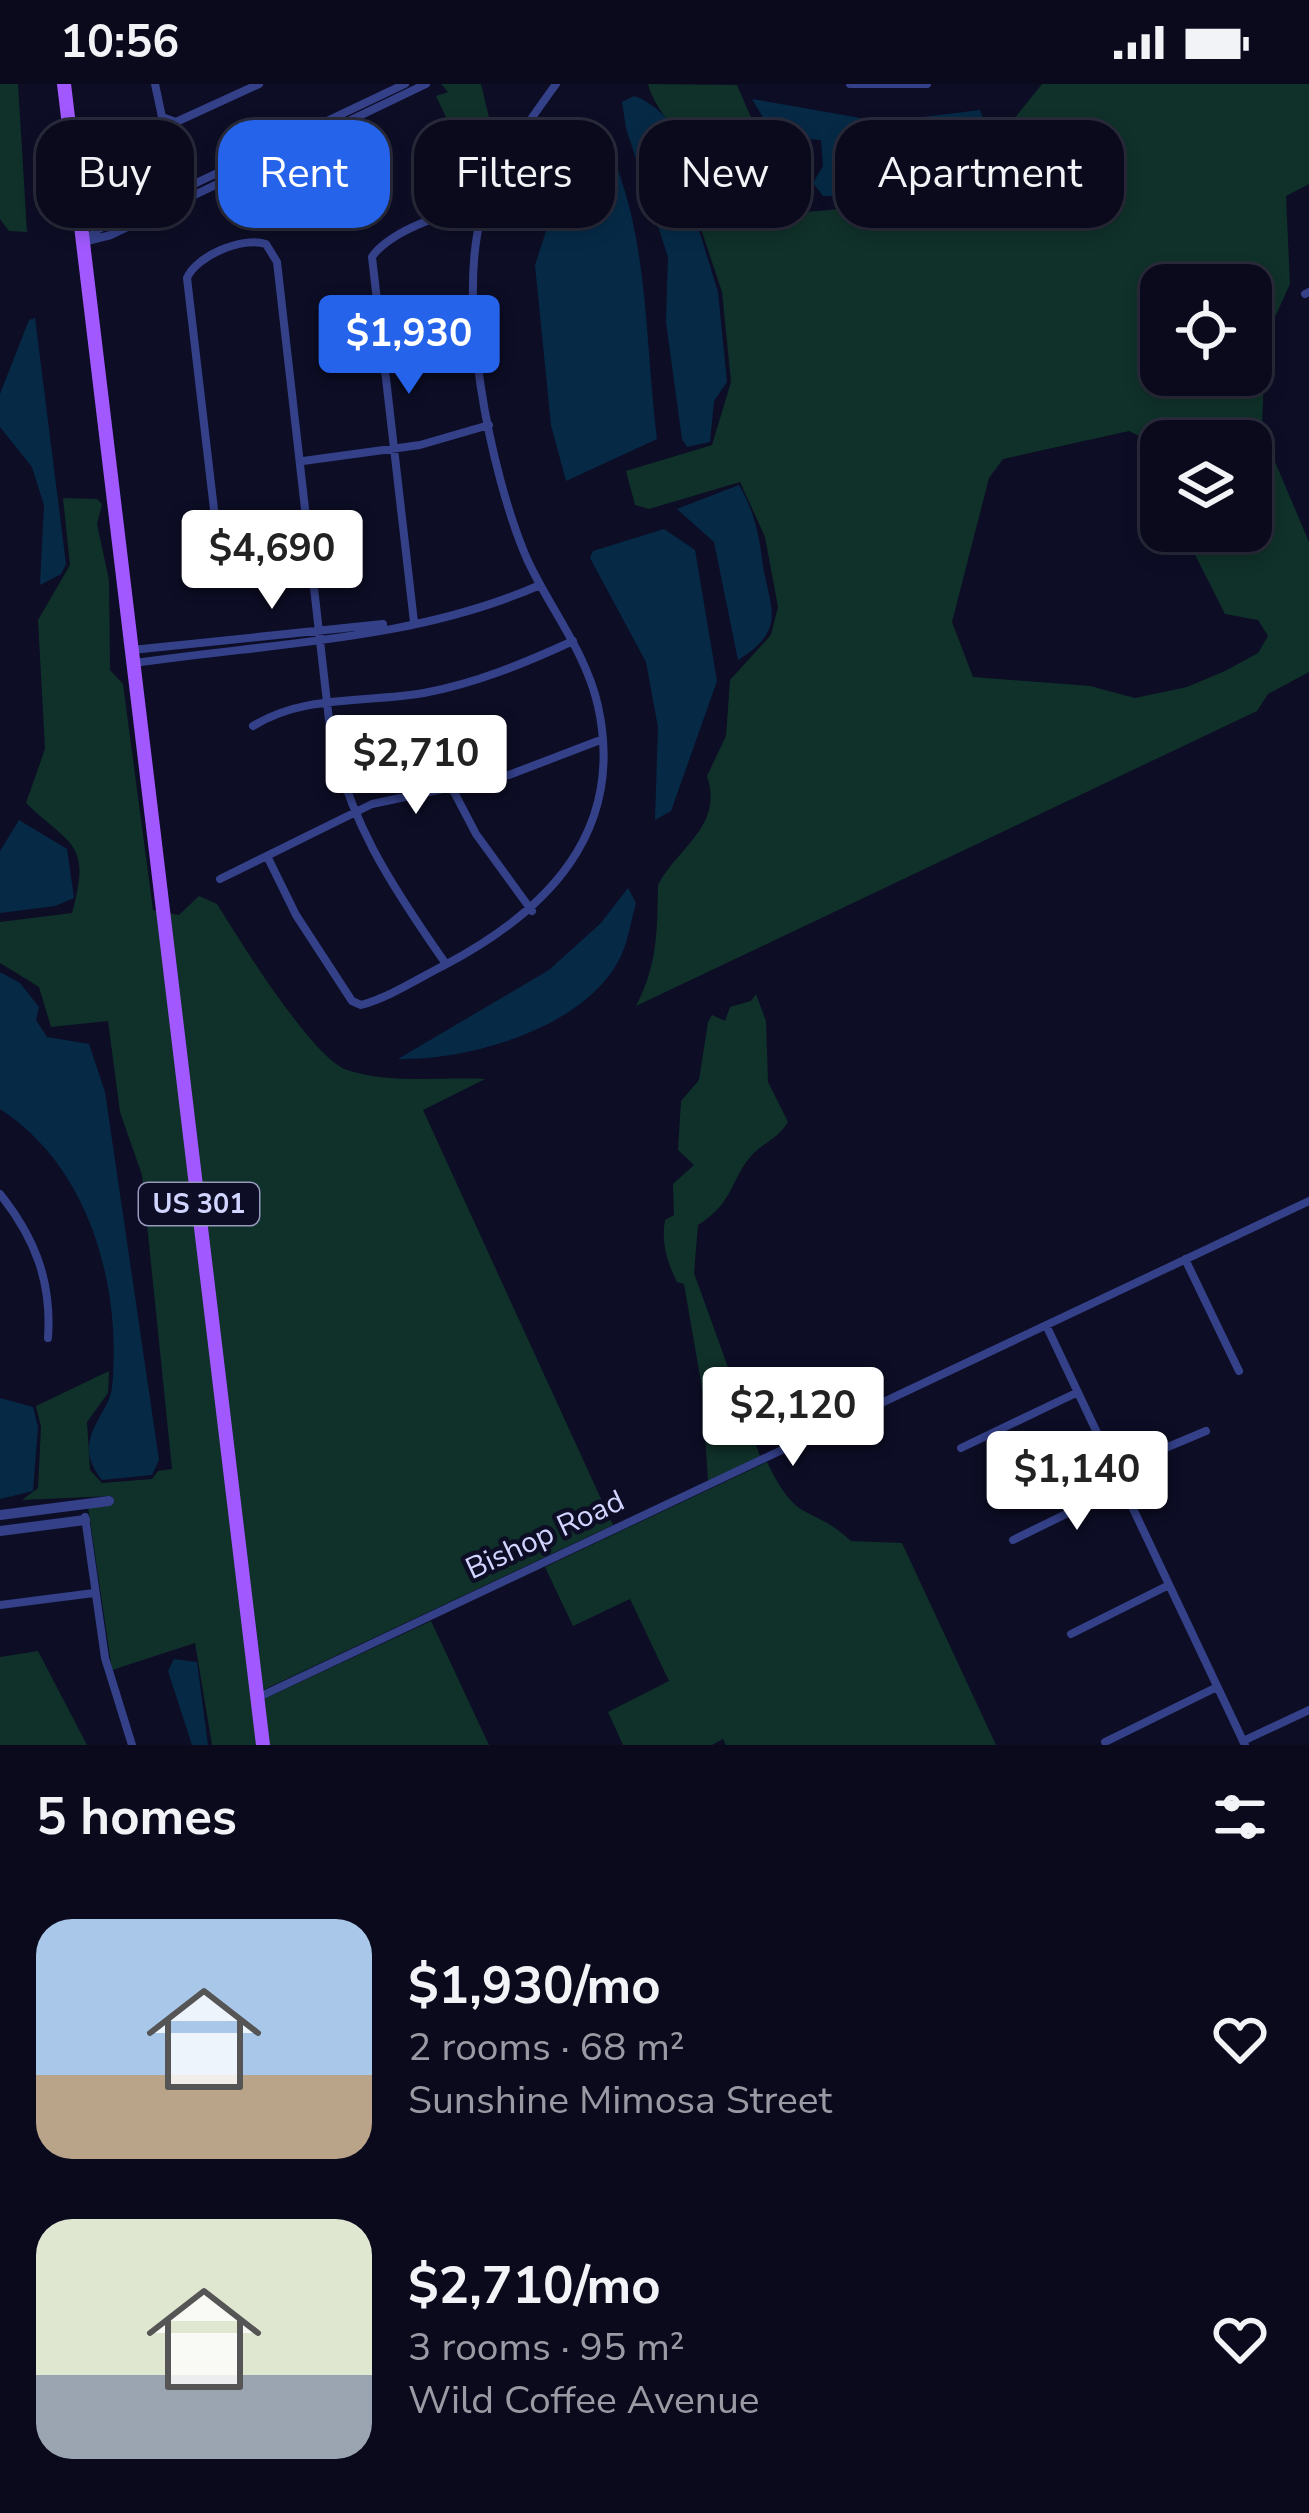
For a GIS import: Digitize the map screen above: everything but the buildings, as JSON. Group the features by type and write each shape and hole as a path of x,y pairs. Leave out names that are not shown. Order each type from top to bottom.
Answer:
{"main road":[{"name":"US 301","path":"64,84 263,1745"}],"street":[{"path":"154,84 159,112 176,122 259,84"},
{"path":"83,242 99,229 405,84"},
{"path":"83,242 111,236 426,84"},
{"path":"530,120 556,84"},
{"path":"850,84 927,84"},
{"path":"414,622 372,257 382,245 419,228"},
{"path":"267,856 296,915 352,1001 375,1001 532,911 561,878 590,826 599,794 603,739 591,680 539,585 509,513 488,425 473,291 480,228"},
{"path":"311,566 235,572 224,568 219,557 188,275 196,264 245,241 266,239 278,262 327,702 353,813 394,889 446,964"},
{"path":"303,461 393,448 488,425"},
{"path":"133,657 320,640 475,610 539,585"},
{"path":"133,657 318,628 414,622"},
{"path":"253,726 278,713 327,702 462,684 573,641"},
{"path":"220,879 387,800 453,790 529,769 603,739"},
{"path":"453,790 476,834 532,911"},
{"path":"0,1193 23,1223 41,1265 50,1298 48,1338"},
{"name":"Bishop Road","path":"257,1697 1309,1201"},
{"path":"1185,1259 1239,1371"},
{"path":"1046,1325 1244,1743 1309,1710"},
{"path":"961,1448 1076,1393"},
{"path":"1113,1471 1206,1431"},
{"path":"1013,1540 1121,1487"},
{"path":"0,1515 109,1501"},
{"path":"83,1503 105,1658 132,1745"},
{"path":"0,1531 85,1520"},
{"path":"1072,1634 1168,1586"},
{"path":"0,1605 94,1593"},
{"path":"1105,1742 1217,1688"}],"green space":[{"path":"0,84 18,84 27,232 9,231 0,219"},
{"path":"441,84 481,84 490,120 447,120 436,96 448,92"},
{"path":"648,84 737,85 752,120 667,120"},
{"path":"1042,84 1309,84 1309,184 1286,196 1290,284 1272,324 1272,264 1140,264 1140,396 1263,396 1262,420 1140,420 1140,436 1129,431 1003,459 989,478 952,622 973,677 1090,686 1135,698 1187,687 1225,671 1258,653 1268,636 1258,620 1225,614 1194,552 1272,552 1272,455 1309,542 1309,672 1268,694 1257,711 636,1006 652,961 658,885 696,835 709,809 707,776 726,736 730,680 771,635 778,607 765,537 740,482 649,509 635,505 626,471 712,445 731,382 722,292 701,228 811,228 811,212 835,209 835,228 1124,228 1124,120 1013,120"},
{"path":"63,498 97,499 102,504 97,524 109,580 110,670 123,684 153,910 160,912 258,1745 212,1745 195,1643 112,1670 88,1507 113,1504 112,1496 22,1500 38,1488 41,1427 36,1406 109,1371 108,1393 87,1422 90,1470 102,1483 152,1479 158,1471 172,1469 142,1175 120,1112 108,1021 51,1027 39,987 0,963 0,922 72,913 78,889 78,858 73,847 26,803 45,749 38,620 70,565"},
{"path":"199,896 217,904 277,996 332,1061 347,1070 381,1077 485,1079 423,1110 613,1525 261,1691 168,913 179,915"},
{"path":"756,994 766,1021 768,1082 788,1122 752,1155 726,1199 698,1225 694,1273 760,1456 708,1481 702,1388 684,1284 677,1282 670,1267 664,1228 665,1220 674,1215 673,1184 694,1165 678,1150 681,1101 699,1080 708,1022 712,1015 725,1021 730,1007 751,1001"},
{"path":"767,1462 787,1497 851,1541 902,1543 996,1745 726,1745 723,1739 712,1745 623,1745 608,1712 669,1681 630,1599 573,1626 545,1567"},
{"path":"431,1621 489,1745 269,1745 262,1700"},
{"path":"38,1651 87,1745 0,1745 0,1657"}],"water":[{"path":"634,96 668,120 639,120 639,168 626,128 622,102"},
{"path":"752,99 867,120 835,120 835,196 823,196 813,183 823,166 821,140 811,139 811,120 764,120"},
{"path":"980,110 983,118 920,120"},
{"path":"615,163 637,242 657,439 566,481 551,425 535,265 547,228 615,228"},
{"path":"659,228 698,228 718,292 727,382 714,401 710,442 687,447 682,439 666,322 668,257"},
{"path":"35,318 66,564 61,574 40,585 44,505 32,467 0,427 0,394 29,320"},
{"path":"739,485 757,530 772,615 765,637 738,660 714,542 677,509"},
{"path":"664,529 695,550 717,681 671,811 655,820 658,727 646,662 590,558 593,551"},
{"path":"19,820 67,849 74,898 55,906 0,913 0,851"},
{"path":"628,888 636,903 623,952 603,982 581,1003 553,1021 491,1046 398,1059 549,970 601,923"},
{"path":"0,972 20,983 39,1007 36,1020 47,1037 89,1044 105,1092 159,1460 152,1475 102,1480 89,1452 112,1388 114,1349 105,1271 78,1196 57,1163 31,1133 0,1109"},
{"path":"0,1398 33,1407 38,1427 33,1491 0,1499"},
{"path":"174,1659 197,1662 208,1745 192,1745 168,1671"}]}
